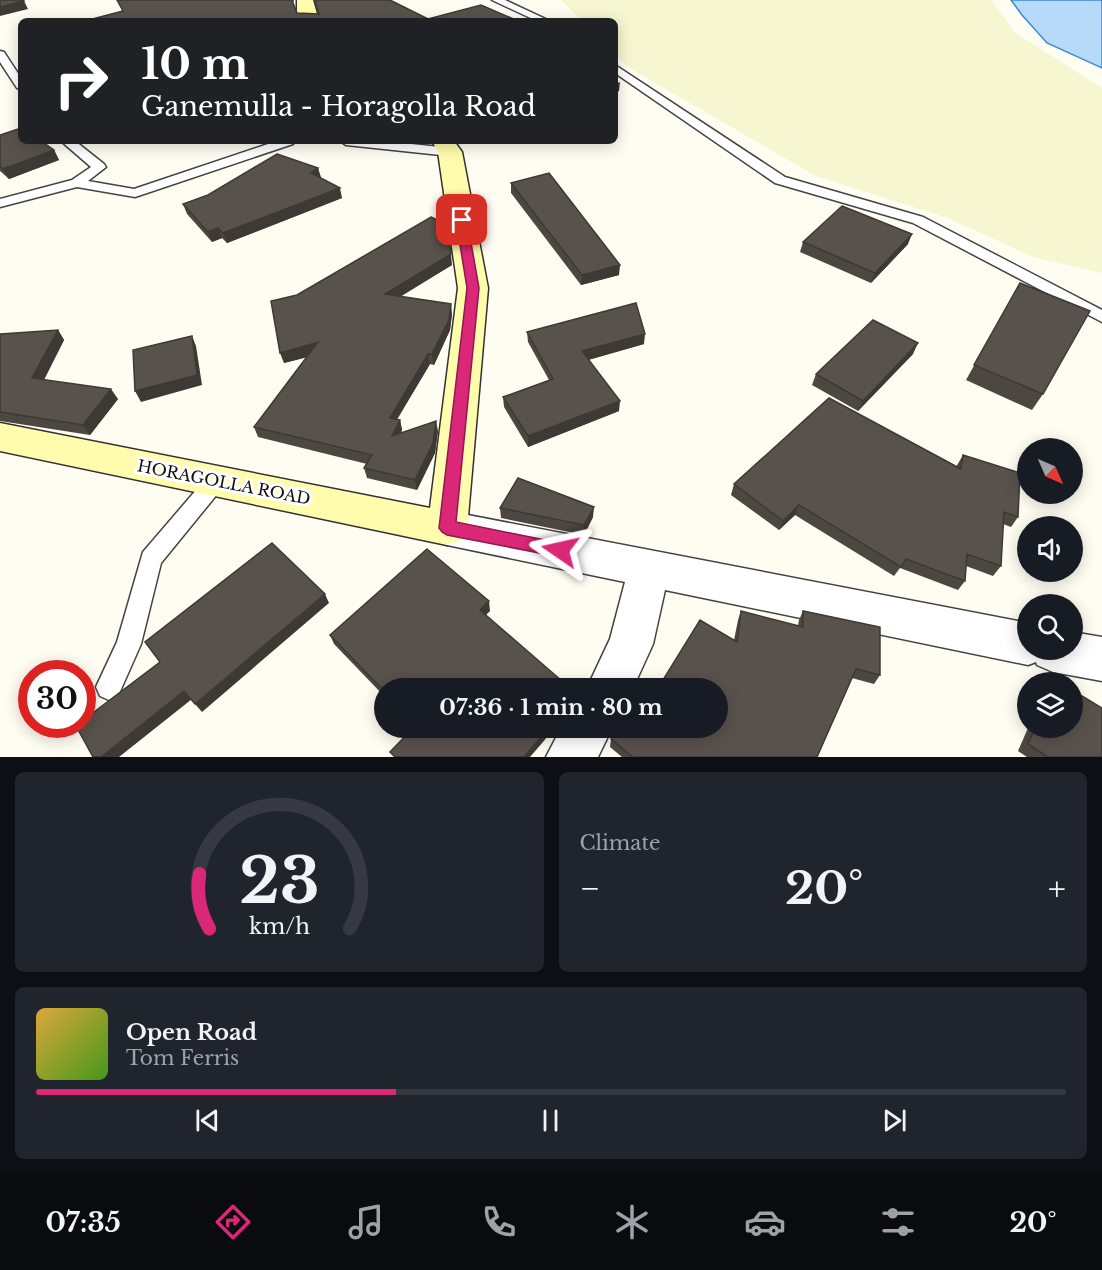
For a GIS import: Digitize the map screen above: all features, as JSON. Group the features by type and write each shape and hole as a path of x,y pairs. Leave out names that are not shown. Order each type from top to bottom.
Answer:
{"street":[{"path":"304,0 309,18"},
{"path":"447,146 473,288 447,528 1017,642"},
{"name":"HORAGOLLA ROAD","path":"0,436 447,528"},
{"path":"615,678 632,645 649,568"},
{"path":"1083,656 1102,660"},
{"path":"572,757 582,738"}],"lane":[{"path":"497,0 538,18"},
{"path":"0,54 18,81"},
{"path":"618,70 780,180 918,220 1102,317"},
{"path":"0,203 77,183 99,167 71,144"},
{"path":"77,183 135,194 280,144"},
{"path":"407,144 447,146"},
{"path":"109,687 129,644 151,559 216,481"}],"green space":[{"path":"561,0 992,0 1014,32 1102,88 1102,273 1033,257 948,218 816,176 626,66 618,57 618,18 579,18"}],"water":[{"path":"1011,0 1102,0 1102,68 1047,43"}],"building":[{"path":"0,0 23,0 24,1 0,7"},
{"path":"117,0 293,0 297,13 319,14 315,0 390,0 426,18 97,18 123,11"},
{"path":"481,5 511,18 432,18"},
{"path":"18,129 18,144 45,144 54,150 3,169 0,166 0,135"},
{"path":"277,154 318,168 311,173 340,188 223,233 218,228 208,232 183,204 208,195"},
{"path":"549,173 620,265 582,275 511,183"},
{"path":"842,206 912,234 875,273 803,242"},
{"path":"431,217 447,225 451,254 385,294 451,304 449,320 432,354 428,354 390,418 400,420 392,436 436,421 433,443 415,480 364,468 372,455 254,427 318,342 280,353 271,301 297,295"},
{"path":"1020,283 1090,311 1043,394 974,365"},
{"path":"636,303 645,334 582,351 620,401 528,436 503,397 553,379 527,332"},
{"path":"873,320 918,343 863,401 816,374"},
{"path":"58,330 32,378 111,389 83,425 0,412 0,334"},
{"path":"192,336 197,375 135,391 133,350"},
{"path":"829,398 961,469 963,455 1017,472 1018,516 1004,512 1001,566 967,554 965,581 906,559 901,567 799,505 783,521 734,484"},
{"path":"518,478 594,507 584,525 500,508"},
{"path":"272,543 325,594 195,704 184,691 101,757 93,757 83,738 96,738 96,710 160,662 145,642"},
{"path":"427,549 489,601 480,610 558,678 374,678 374,681 330,635"},
{"path":"741,611 803,627 803,611 880,627 880,675 856,669 817,757 633,757 611,739 728,738 728,678 664,678 700,620 737,642"},
{"path":"1083,697 1102,708 1102,757 1048,757 1028,744 1031,738 1083,738"},
{"path":"403,738 540,738 524,757 395,757 390,752"}],"route":[{"path":"462,220 473,288 447,528 560,550"}]}
